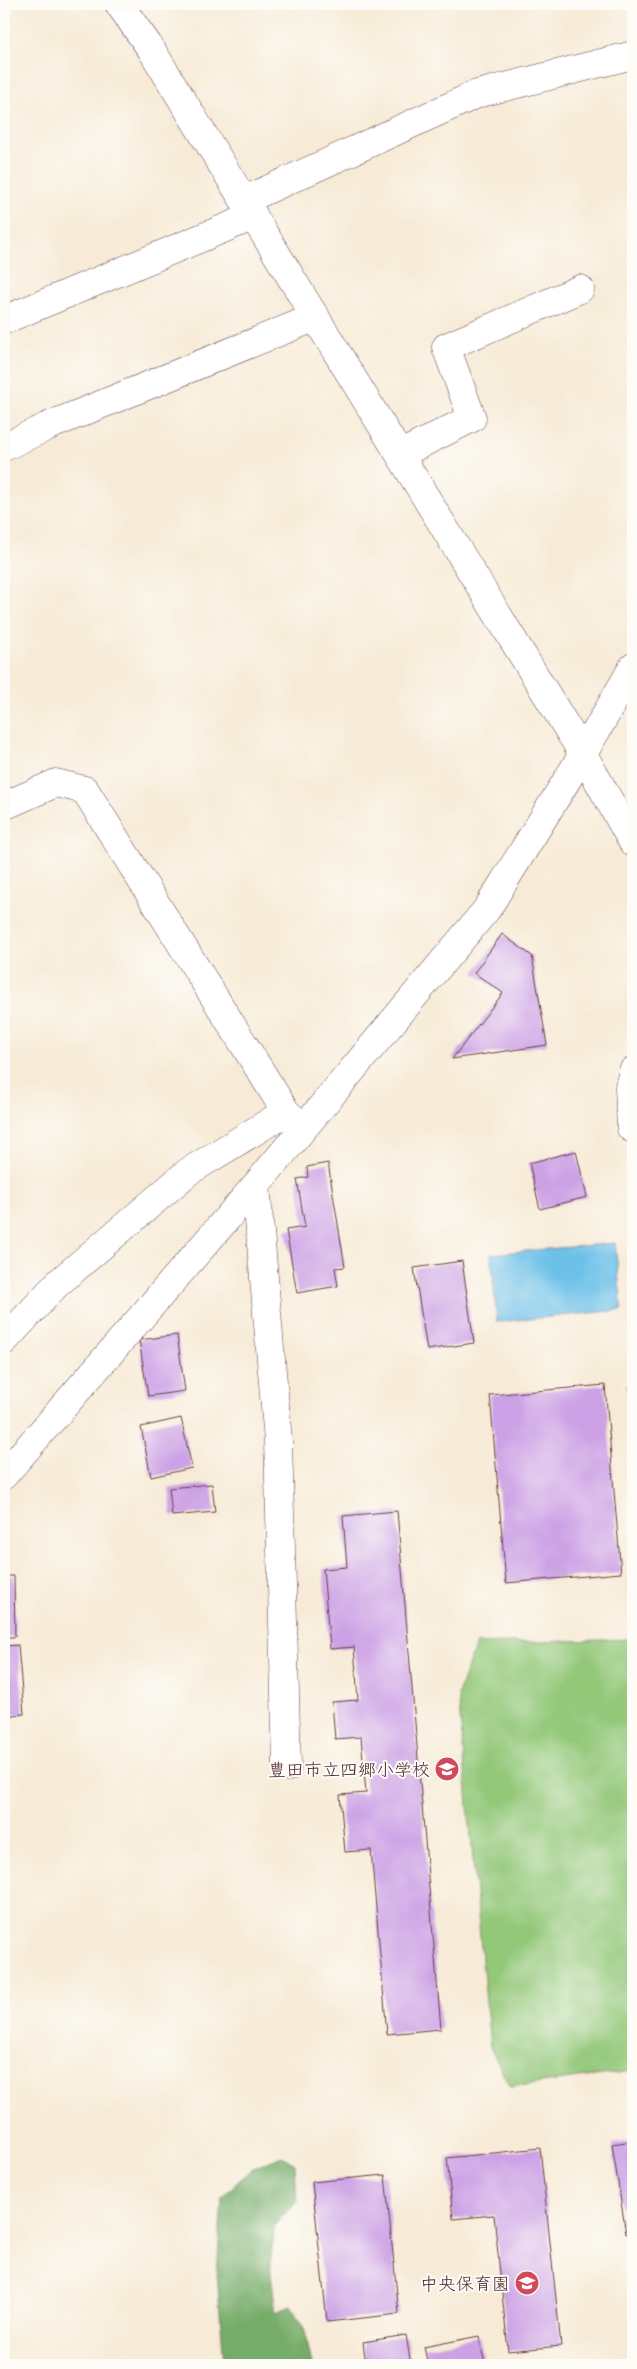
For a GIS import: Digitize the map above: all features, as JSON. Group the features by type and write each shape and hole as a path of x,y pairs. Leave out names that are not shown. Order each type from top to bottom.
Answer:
{"street":[{"path":"119,4 151,49 401,454 583,754 633,843"},
{"path":"4,320 249,208 477,94 633,55"},
{"path":"401,454 472,418 446,347 580,288"},
{"path":"4,447 46,427 316,317"},
{"path":"4,1475 256,1185 294,1119 487,909 583,754 633,667"},
{"path":"4,806 56,783 85,790 294,1119"},
{"path":"630,1128 628,1087 633,1071"},
{"path":"4,1342 57,1284 188,1172 294,1119"},
{"path":"256,1185 278,1441 287,1767"}],"green space":[{"path":"627,1386 633,1389 633,1452"},
{"path":"633,1639 633,2071 510,2087 490,2047 458,1694 476,1644"},
{"path":"282,2156 295,2164 297,2202 275,2224 270,2265 276,2312 291,2306 305,2330 312,2365 224,2365 217,2274 222,2197 251,2169"}],"water":[{"path":"615,1243 622,1310 497,1322 491,1254"}],"building":[{"path":"502,934 532,956 547,1045 452,1059 503,993 474,973"},
{"path":"576,1151 587,1197 540,1209 529,1163"},
{"path":"328,1163 345,1267 335,1268 338,1286 297,1293 286,1230 305,1227 297,1179 308,1177 307,1167"},
{"path":"462,1261 474,1343 427,1350 414,1268"},
{"path":"177,1335 185,1391 148,1396 139,1340"},
{"path":"605,1385 621,1573 506,1583 490,1395"},
{"path":"181,1418 192,1468 151,1477 141,1427"},
{"path":"212,1484 215,1512 172,1516 169,1488"},
{"path":"397,1511 441,2029 387,2034 371,1850 345,1852 340,1795 366,1793 361,1737 335,1739 332,1702 358,1700 354,1647 330,1649 323,1569 347,1567 343,1516"},
{"path":"4,1576 14,1576 15,1637 4,1637"},
{"path":"18,1645 24,1714 4,1716 4,1646"},
{"path":"633,2141 633,2233 626,2234 612,2144"},
{"name":"中央保育園","path":"540,2148 561,2346 508,2351 494,2215 453,2219 447,2158"},
{"path":"385,2175 399,2314 327,2322 312,2182"},
{"path":"633,2249 633,2266 632,2266 629,2250"},
{"path":"406,2335 411,2365 366,2365 363,2342"},
{"path":"479,2336 485,2365 428,2365 424,2347"}],"place":[{"name":"豊田市立四郷小学校","path":"447,1769"},
{"name":"中央保育園","path":"527,2283"}]}
